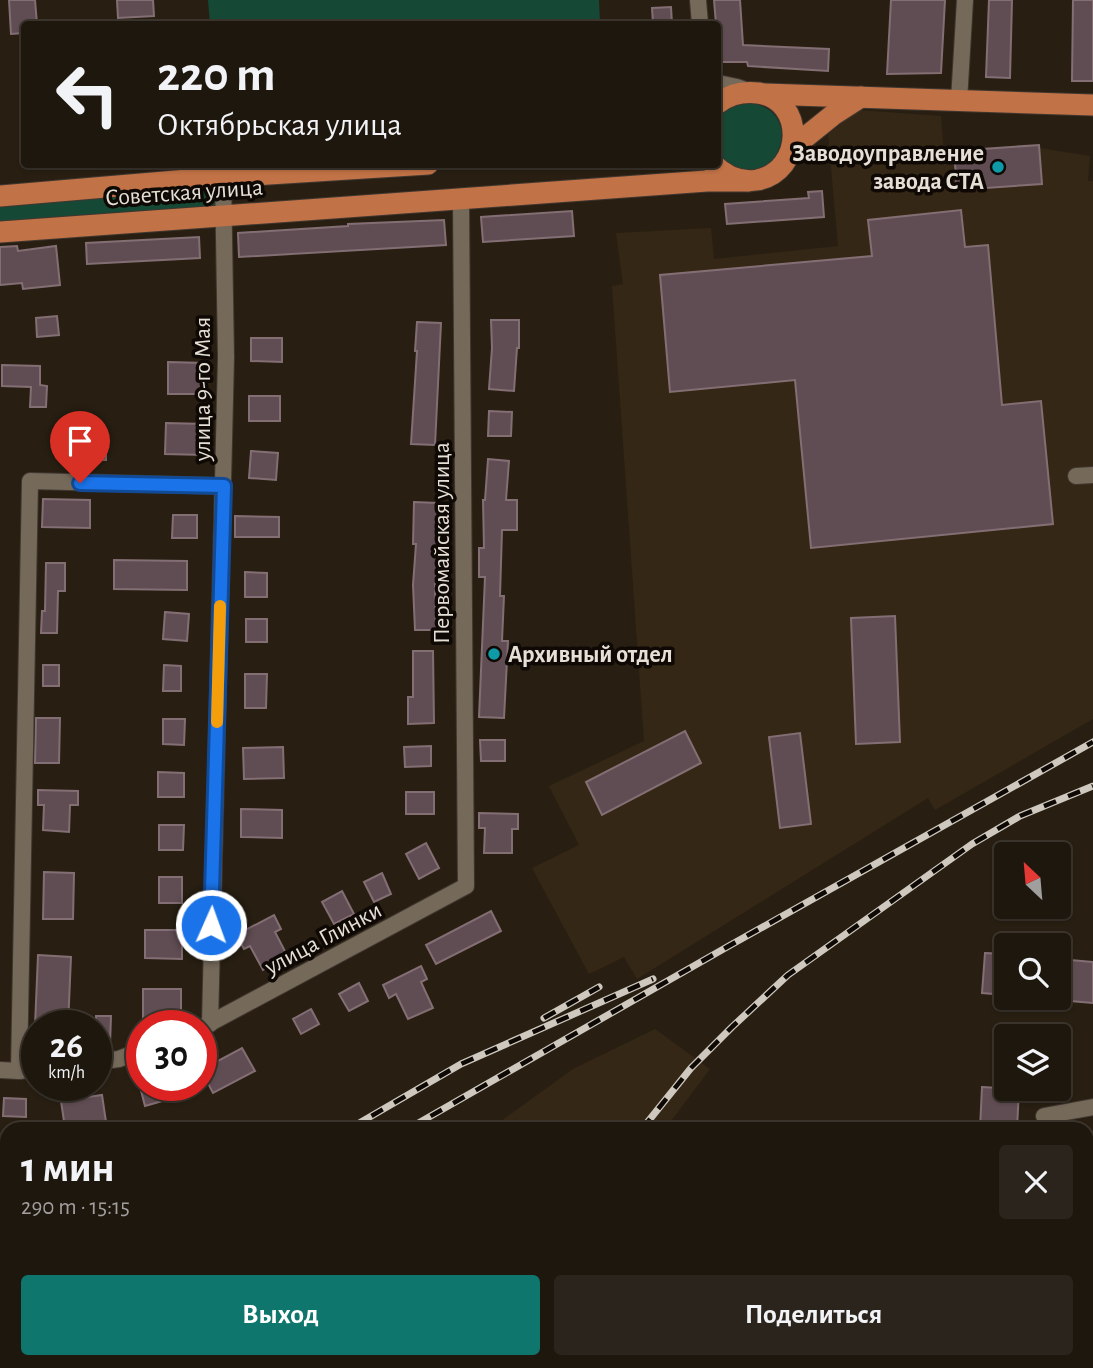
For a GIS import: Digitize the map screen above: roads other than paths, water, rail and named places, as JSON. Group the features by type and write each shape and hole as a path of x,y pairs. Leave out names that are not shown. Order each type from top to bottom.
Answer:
{"main road":[{"path":"721,101 737,92 1093,105"},
{"path":"757,93 777,101 788,113 793,126 792,148"},
{"name":"Советская улица","path":"0,232 707,181 748,181 772,174 787,160 792,148 861,97"},
{"name":"Советская улица","path":"0,196 365,168"},
{"path":"717,168 737,180 748,181"}],"street":[{"path":"698,0 700,21"},
{"path":"959,100 965,0"},
{"path":"721,84 757,93"},
{"name":"улица 9-го Мая","path":"207,1010 224,486 226,357 223,177"},
{"name":"Первомайская улица","path":"461,200 466,887"},
{"path":"1076,476 1093,475"},
{"path":"0,1070 19,1071 30,481 224,486"},
{"name":"улица Глинки","path":"217,1020 466,887"},
{"path":"1044,1116 1093,1107"}],"railway":[{"path":"420,1122 1093,742"},
{"path":"648,1122 691,1068 788,975 972,844 1020,816 1093,786"},
{"path":"361,1122 461,1064 653,979"},
{"path":"544,1018 599,987"}],"place":[{"name":"Заводоуправление завода СТА","path":"998,167"},
{"name":"Архивный отдел","path":"494,654"}]}
